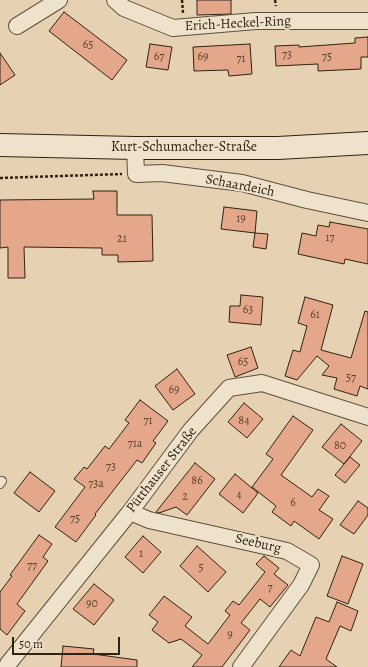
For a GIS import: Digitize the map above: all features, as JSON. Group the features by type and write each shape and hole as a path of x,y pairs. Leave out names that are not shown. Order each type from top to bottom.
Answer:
{"main road":[{"name":"Kurt-Schumacher-Straße","path":"0,145 135,148 278,148 368,143"}],"street":[{"path":"16,26 58,0"},
{"name":"Erich-Heckel-Ring","path":"115,0 124,8 172,28 256,21 368,21"},
{"path":"135,148 136,174"},
{"name":"Schaardeich","path":"136,174 162,174 242,183 307,200 368,213"},
{"name":"Pütthauser Straße","path":"5,663 130,512 191,430 230,388 262,383 368,418"},
{"name":"Seeburg","path":"130,512 149,520 287,551 311,566 302,585 241,667"}],"path":[{"path":"0,178 136,174"}],"building":[{"path":"197,0 231,0 231,14 197,15"},
{"path":"64,12 127,60 112,80 49,31"},
{"path":"368,37 368,57 361,57 361,69 318,71 318,64 276,66 275,46 299,45 299,47 355,43 355,38"},
{"path":"150,44 172,47 168,70 146,67"},
{"path":"250,44 252,74 229,76 228,70 194,71 193,47"},
{"path":"0,53 15,75 0,85"},
{"path":"93,191 117,191 117,215 152,215 153,261 118,262 118,255 102,255 102,248 24,247 25,278 8,278 8,247 0,248 0,200 94,199"},
{"path":"224,207 257,211 255,233 221,229"},
{"path":"330,222 368,229 368,264 345,259 344,264 298,254 302,233 316,236 318,225 329,227"},
{"path":"255,233 268,234 266,249 253,247"},
{"path":"241,295 263,297 261,325 229,322 230,306 240,306"},
{"path":"305,297 333,305 321,350 351,358 365,311 368,312 368,389 360,386 357,396 334,389 337,378 322,375 329,366 317,356 297,380 285,376 293,350 300,352 307,326 298,323"},
{"path":"251,347 258,368 235,377 227,355"},
{"path":"177,369 195,394 173,410 155,386"},
{"path":"140,400 168,421 153,441 156,443 142,463 137,460 95,514 96,515 76,542 55,527 85,487 74,479 84,467 87,469 105,446 109,449 129,423 125,420"},
{"path":"244,403 263,419 247,438 228,422"},
{"path":"293,416 313,430 281,475 312,497 318,489 329,496 319,510 333,519 319,539 294,521 291,526 272,512 276,506 252,487 273,459 266,454"},
{"path":"341,424 362,441 344,464 322,447"},
{"path":"350,457 360,465 345,483 335,475"},
{"path":"195,463 215,479 187,515 176,507 159,513 156,512"},
{"path":"30,472 55,491 39,512 14,493"},
{"path":"235,474 258,493 243,513 219,494"},
{"path":"358,501 368,508 368,515 354,534 340,525"},
{"path":"39,535 52,544 43,557 48,561 17,604 25,611 7,635 0,629 0,592 12,576 10,575"},
{"path":"143,536 161,552 143,573 125,557"},
{"path":"197,546 226,572 208,592 180,566"},
{"path":"264,556 279,568 274,574 288,585 270,607 260,599 241,623 250,630 222,667 192,667 202,655 181,639 169,643 152,630 158,622 149,615 164,596 192,617 185,626 208,644 230,615 225,611 233,601 239,605 265,572 256,564"},
{"path":"342,556 363,564 348,604 327,596"},
{"path":"94,584 114,600 94,625 73,609"},
{"path":"337,602 358,611 351,631 340,626 326,659 337,667 279,667 291,650 300,656 316,617 329,622"},
{"path":"63,646 94,649 93,654 137,660 137,667 61,667"}]}
